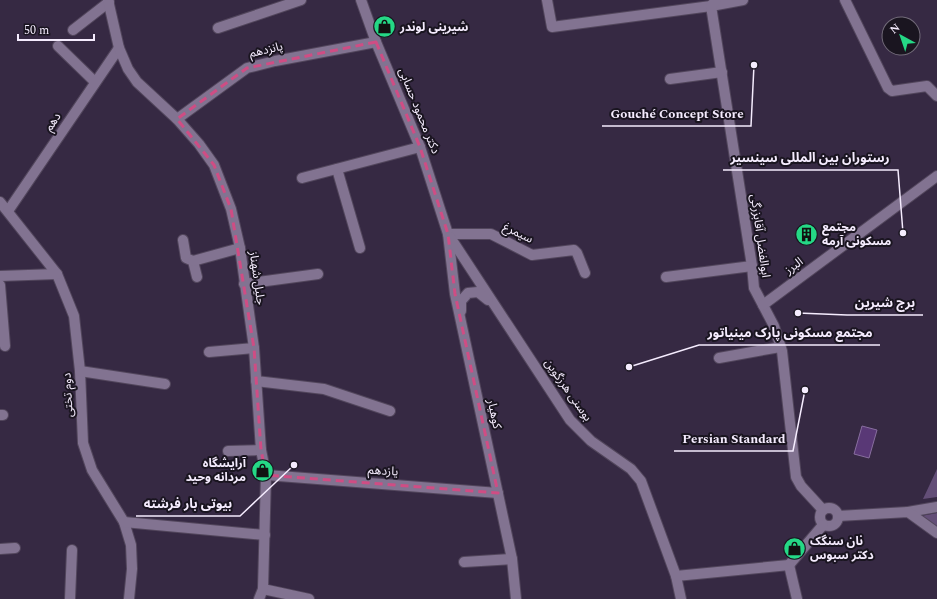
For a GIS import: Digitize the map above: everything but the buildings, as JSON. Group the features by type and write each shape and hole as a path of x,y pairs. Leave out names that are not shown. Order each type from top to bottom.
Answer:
{"street":[{"path":"218,28 301,0"},
{"name":"دکتر محمود حسابی","path":"362,0 376,42 420,147 448,234"},
{"path":"547,0 552,27 742,0"},
{"path":"73,30 108,1"},
{"name":"جلیل شهناز","path":"108,1 119,48 137,82 177,119 200,144 214,164 231,209 240,248 254,348 260,450 266,475 265,534 261,594"},
{"path":"847,1 888,88 892,91 927,86 937,96"},
{"name":"ابوالفضل آقابزرگی","path":"714,3 722,72 752,266 754,288 774,326 780,347 794,469 801,486 823,510"},
{"name":"پانزدهم","path":"177,119 247,68 275,61 376,42"},
{"path":"58,46 95,82"},
{"name":"دهم","path":"8,211 119,48"},
{"path":"670,78 722,72"},
{"path":"302,178 420,147"},
{"path":"337,169 360,248"},
{"name":"البرز","path":"763,305 937,176"},
{"name":"دوم تختی","path":"0,202 57,274 74,316 80,371 83,443 92,470 124,522 131,551 132,569 129,599"},
{"name":"سیمرغ","path":"448,234 491,234 532,255 574,250 585,273"},
{"name":"بوسنی هرزگوین","path":"448,234 570,420 591,441 631,469 641,481 676,576 681,599"},
{"name":"کوهیار","path":"448,234 455,294 512,559 516,599"},
{"path":"183,240 186,258 193,260 240,248"},
{"path":"193,260 197,277"},
{"path":"666,277 752,266"},
{"path":"0,276 57,274"},
{"path":"244,284 318,274"},
{"path":"0,285 5,346"},
{"path":"461,318 461,301 468,293 478,292 495,305"},
{"path":"719,358 780,347"},
{"path":"209,352 254,348"},
{"path":"80,371 165,384"},
{"path":"256,380 324,389 390,411"},
{"path":"228,451 260,450"},
{"name":"یازدهم","path":"266,475 498,493"},
{"path":"838,516 908,512 937,507"},
{"path":"823,525 820,519 823,510 827,508 834,510 838,516"},
{"path":"908,512 937,532"},
{"path":"823,525 833,525 838,519 838,516"},
{"path":"124,522 265,534"},
{"path":"676,576 789,565 823,525"},
{"path":"0,549 15,548"},
{"path":"70,599 72,550"},
{"path":"464,562 512,559"},
{"path":"789,565 797,599"},
{"path":"261,594 309,599"}],"highlighted area":[{"path":"376,42 420,147 448,234 455,294 498,493 266,475 261,450 254,348 231,209 214,165 177,119 247,68"}],"shaded area":[{"path":"862,426 877,430 869,458 854,454"},
{"path":"937,469 937,497 923,499"},
{"path":"937,513 937,527 921,516"}],"place":[{"name":"شیرینی لوندر","path":"385,27"},
{"name":"Gouché Concept Store","path":"754,65"},
{"name":"رستوران بین المللی سینسیر","path":"903,233"},
{"name":"مجتمع مسکونی آرمه","path":"806,234"},
{"name":"برج شیرین","path":"798,313"},
{"name":"مجتمع مسکونی پارک مینیاتور","path":"629,367"},
{"name":"Persian Standard","path":"805,390"},
{"name":"بیوتی بار فرشته","path":"294,465"},
{"name":"آرایشگاه مردانه وحید","path":"262,470"},
{"name":"نان سنگک دکتر سبوس","path":"794,548"}]}
